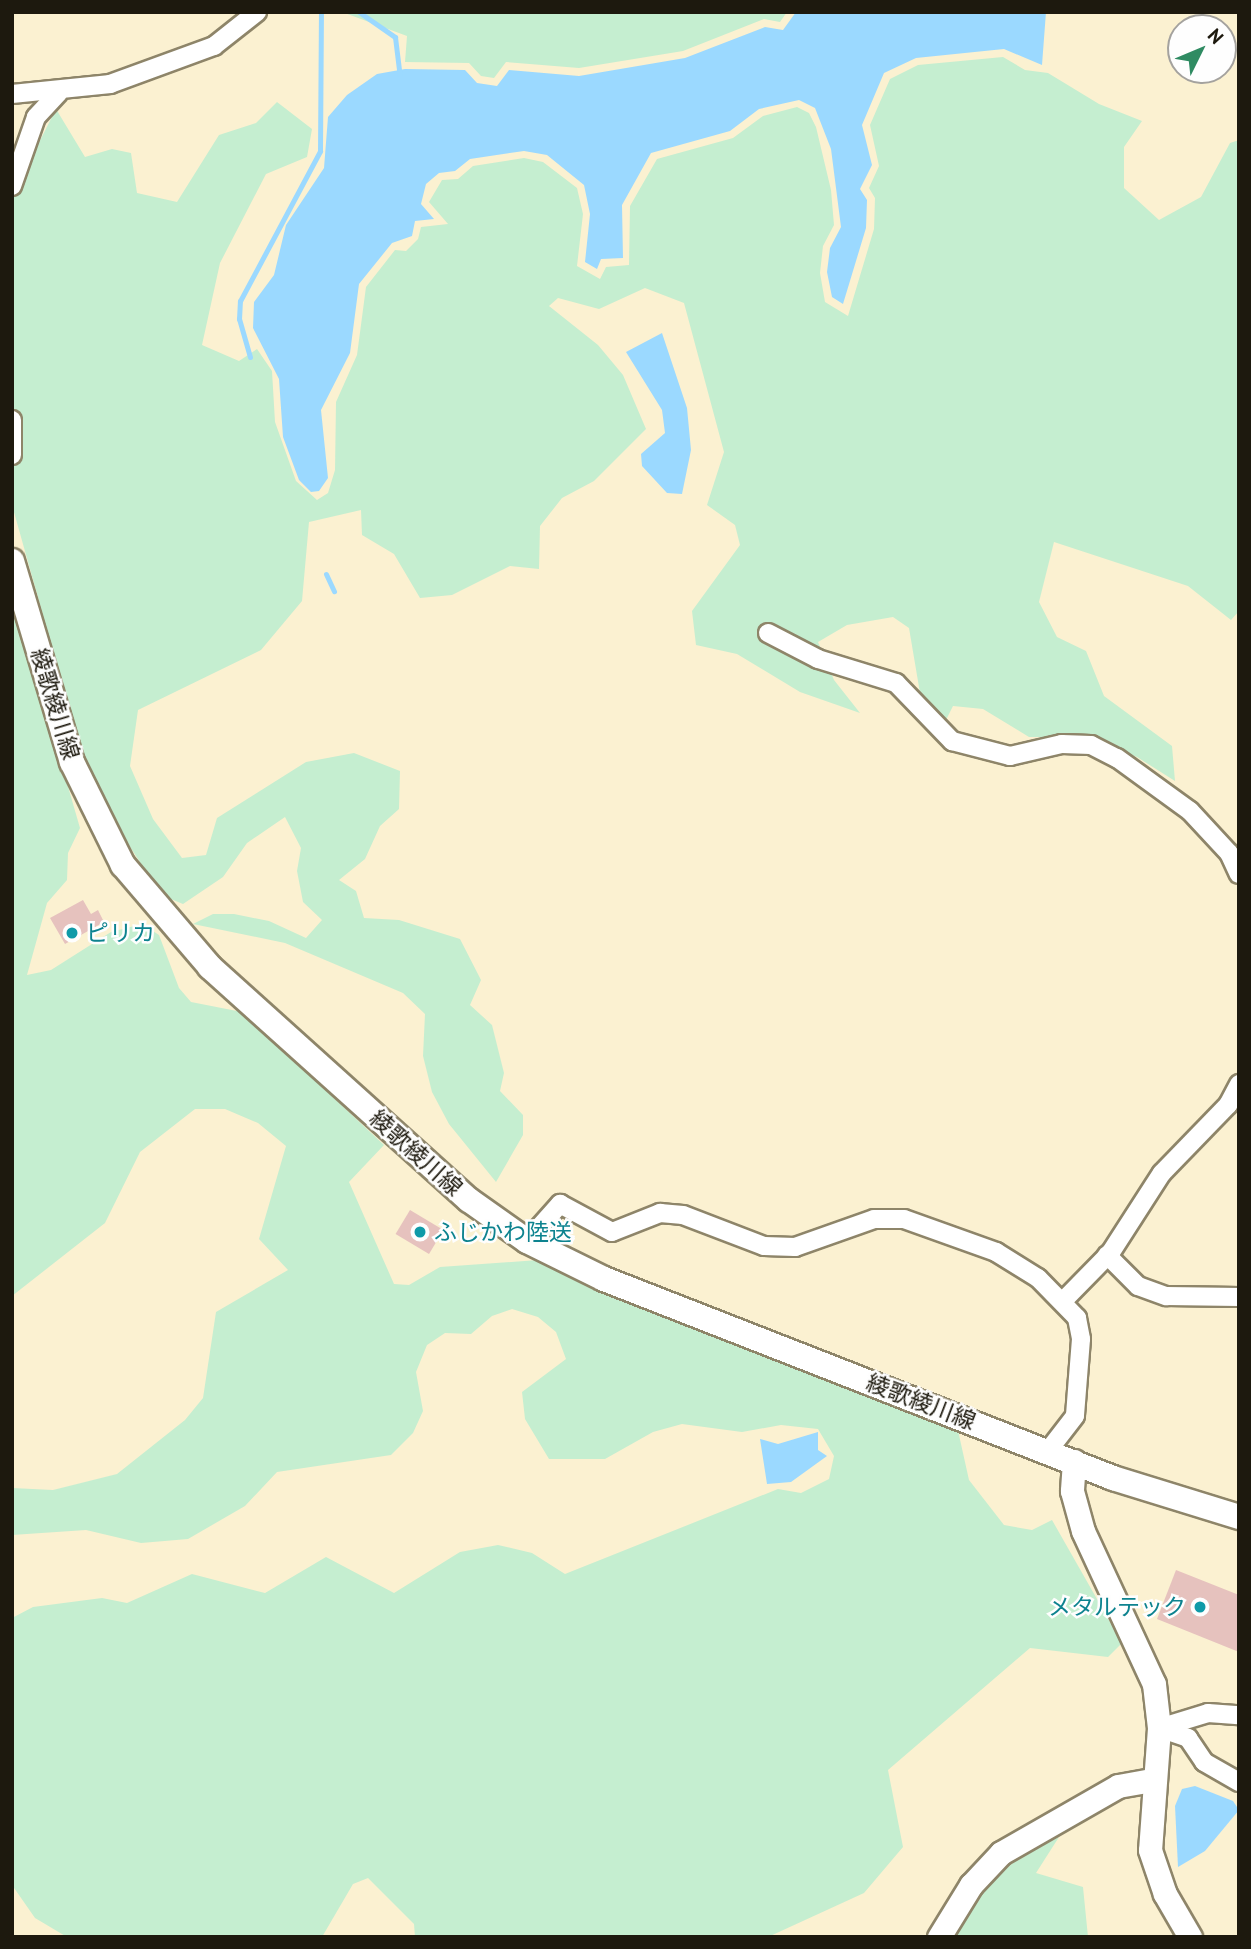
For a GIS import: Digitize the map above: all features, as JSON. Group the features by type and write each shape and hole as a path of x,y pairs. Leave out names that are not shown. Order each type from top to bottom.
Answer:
{"main road":[{"name":"綾歌綾川線","path":"12,561 57,721 85,797 146,896 210,967 440,1176 527,1241 604,1279 1074,1461 1239,1517"}],"street":[{"path":"12,94 58,93 110,84 214,46 257,12"},
{"path":"12,186 36,117 58,93"},
{"path":"12,420 16,435 12,455"},
{"path":"768,633 818,659 896,683 952,741 1010,756 1062,744 1091,745 1117,758 1190,811 1229,853 1239,874"},
{"path":"1063,1301 1107,1255 1162,1173 1228,1105 1239,1083"},
{"path":"527,1241 560,1204 612,1231 660,1213 683,1215 764,1246 795,1247 874,1219 904,1219 996,1252 1063,1301 1077,1318 1082,1339 1075,1416 1048,1451"},
{"path":"1107,1255 1138,1286 1166,1296 1239,1297"},
{"path":"1074,1461 1075,1510 1149,1666 1159,1728 1153,1780 1150,1850 1165,1894 1190,1937"},
{"path":"1159,1728 1209,1713 1239,1715"},
{"path":"1159,1728 1188,1738 1204,1762 1239,1782"},
{"path":"939,1937 971,1885 1001,1853 1118,1786 1153,1780"}],"green space":[{"path":"342,12 787,12 780,22 764,19 683,51 579,68 506,62 494,78 481,76 469,63 405,62 407,36"},
{"path":"1003,57 1025,70 1048,73 1099,104 1142,121 1124,147 1124,188 1159,220 1201,197 1230,143 1239,140 1239,611 1231,620 1188,586 1054,542 1039,602 1057,637 1086,651 1104,696 1172,746 1175,781 1137,757 1085,737 1029,737 983,709 953,706 945,722 920,693 909,628 893,617 847,625 818,642 834,680 860,713 800,692 737,654 696,645 692,611 740,545 735,525 707,505 724,452 684,303 645,288 599,309 558,298 549,306 598,345 623,375 646,429 594,481 562,498 540,526 539,569 510,566 452,595 420,598 394,554 362,535 361,510 309,522 302,601 261,650 138,710 130,766 153,819 182,858 206,855 217,818 306,762 354,753 400,771 399,809 380,826 365,859 339,880 356,891 364,918 399,920 460,939 481,980 470,1005 492,1025 504,1073 500,1091 523,1115 523,1135 496,1182 449,1124 432,1092 423,1056 425,1014 403,993 285,943 193,924 213,914 234,914 269,921 306,938 322,920 303,902 297,871 301,848 285,817 247,843 223,877 183,904 161,895 91,786 12,505 12,182 23,174 56,109 85,157 112,149 131,153 137,193 177,202 219,135 256,123 277,102 312,129 307,157 266,174 220,263 202,345 239,361 257,349 272,371 275,422 296,481 317,500 328,493 335,470 336,402 357,355 366,287 395,250 406,251 418,239 421,227 448,224 429,202 442,180 458,179 473,166 524,158 543,162 577,188 583,214 577,266 600,279 606,267 629,265 630,206 657,159 733,138 763,116 797,107 809,113 816,127 831,190 834,225 823,246 820,273 825,302 848,316 874,229 875,198 869,188 879,166 870,125 890,79 918,65"},
{"path":"12,593 80,828 68,853 67,880 47,903 27,975 51,970 111,932 142,924 159,935 179,988 191,1002 242,1012 384,1145 349,1182 394,1284 409,1285 440,1267 538,1260 957,1426 969,1480 1004,1525 1032,1530 1052,1520 1122,1643 1108,1657 1030,1648 888,1770 903,1847 864,1893 768,1937 415,1937 414,1924 368,1878 353,1884 322,1937 67,1937 35,1918 12,1885 12,1618 33,1607 102,1598 127,1603 192,1574 265,1593 326,1557 394,1593 460,1552 498,1545 532,1553 565,1574 778,1489 801,1493 829,1479 834,1456 818,1429 781,1425 742,1432 682,1424 653,1432 605,1459 549,1459 525,1419 522,1392 566,1359 556,1332 538,1317 512,1309 492,1316 471,1334 445,1333 427,1345 416,1372 423,1411 413,1433 391,1455 277,1472 245,1506 188,1539 141,1543 86,1530 12,1535 12,1488 53,1490 117,1474 185,1420 203,1398 216,1312 288,1270 259,1239 286,1146 258,1123 225,1109 195,1109 140,1152 105,1223 12,1296"},
{"path":"1059,1837 1036,1873 1083,1887 1088,1937 954,1937 978,1892 1019,1858"}],"water":[{"path":"796,12 1046,12 1042,65 1004,49 916,58 884,73 862,125 872,165 860,189 867,200 866,228 843,304 832,297 827,272 830,248 841,227 831,149 815,108 799,100 759,109 730,131 651,153 622,205 623,258 601,259 597,269 585,262 590,214 584,185 547,155 524,151 470,159 455,171 439,173 426,184 421,204 434,219 415,221 412,236 392,243 359,284 350,353 321,410 328,478 319,491 311,492 299,480 283,437 279,379 253,328 254,302 274,275 286,225 324,168 328,117 347,95 377,74 405,69 465,70 477,83 497,86 509,70 579,76 685,58 765,27 783,30"},
{"path":"662,333 687,408 691,450 682,494 667,493 642,466 641,454 665,433 662,410 626,352"},
{"path":"818,1432 818,1450 827,1456 791,1482 767,1484 760,1439 778,1444"},
{"path":"1195,1786 1233,1801 1239,1810 1205,1851 1178,1867 1175,1806 1182,1789"}],"building":[{"name":"ピリカ","path":"83,900 91,914 98,910 104,922 65,944 50,918"},
{"name":"ふじかわ陸送","path":"410,1210 443,1230 429,1254 396,1234"},
{"name":"メタルテック","path":"1176,1570 1239,1595 1239,1652 1157,1619"}],"waterway":[{"path":"250,357 239,319 240,301 320,151 321,12"},
{"path":"359,12 395,37 400,75"},
{"path":"326,574 334,591"}],"place":[{"name":"ピリカ","path":"72,933"},
{"name":"ふじかわ陸送","path":"420,1232"},
{"name":"メタルテック","path":"1200,1607"}]}
